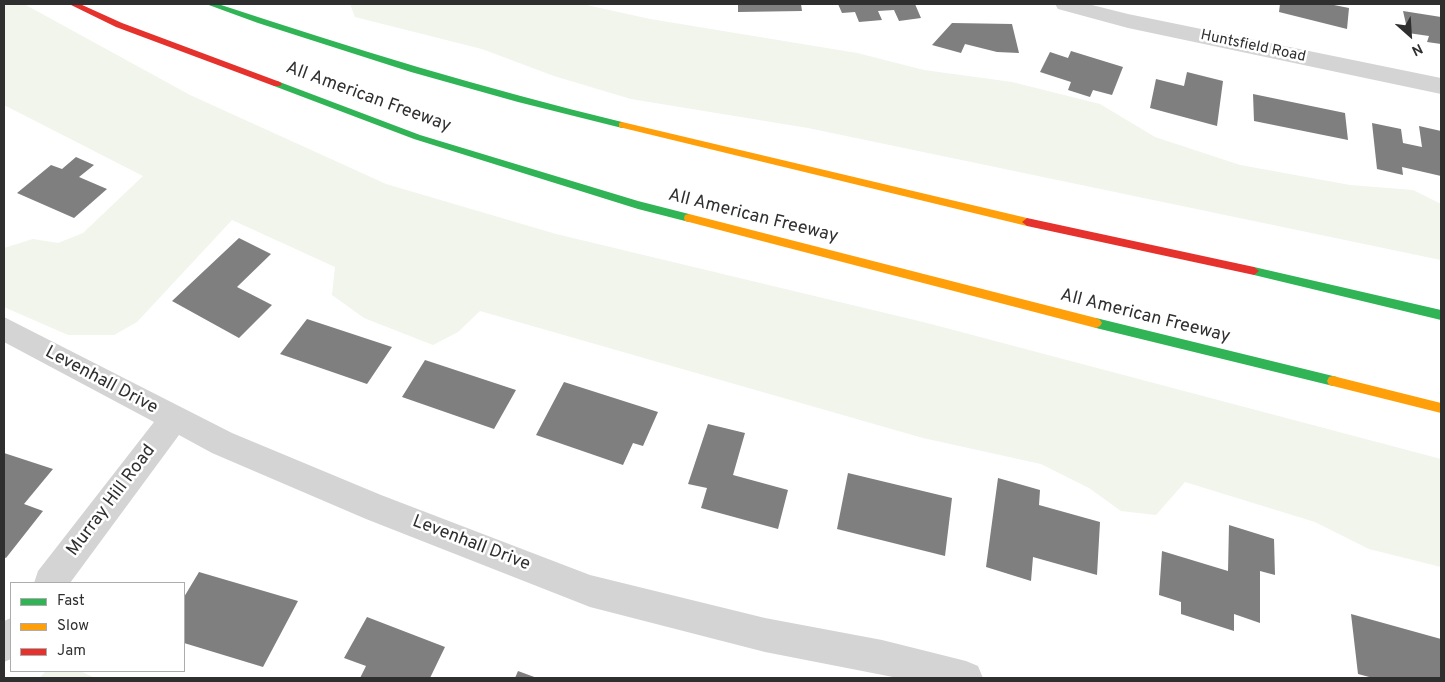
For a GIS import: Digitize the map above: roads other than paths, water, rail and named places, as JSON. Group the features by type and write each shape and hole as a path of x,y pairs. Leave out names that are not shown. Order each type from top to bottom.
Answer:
{"highway":[{"name":"All American Freeway","path":"73,4 119,25 417,137 638,205 1076,318 1441,408"},
{"name":"All American Freeway","path":"210,4 393,64 529,104 750,154 876,187 1063,231 1202,259 1441,315"}],"street":[{"name":"Huntsfield Road","path":"1065,4 1128,21 1441,86"},
{"name":"Levenhall Drive","path":"4,329 222,443 368,504 590,591 765,635 882,657 966,678"},
{"name":"Murray Hill Road","path":"51,582 174,419"}]}
